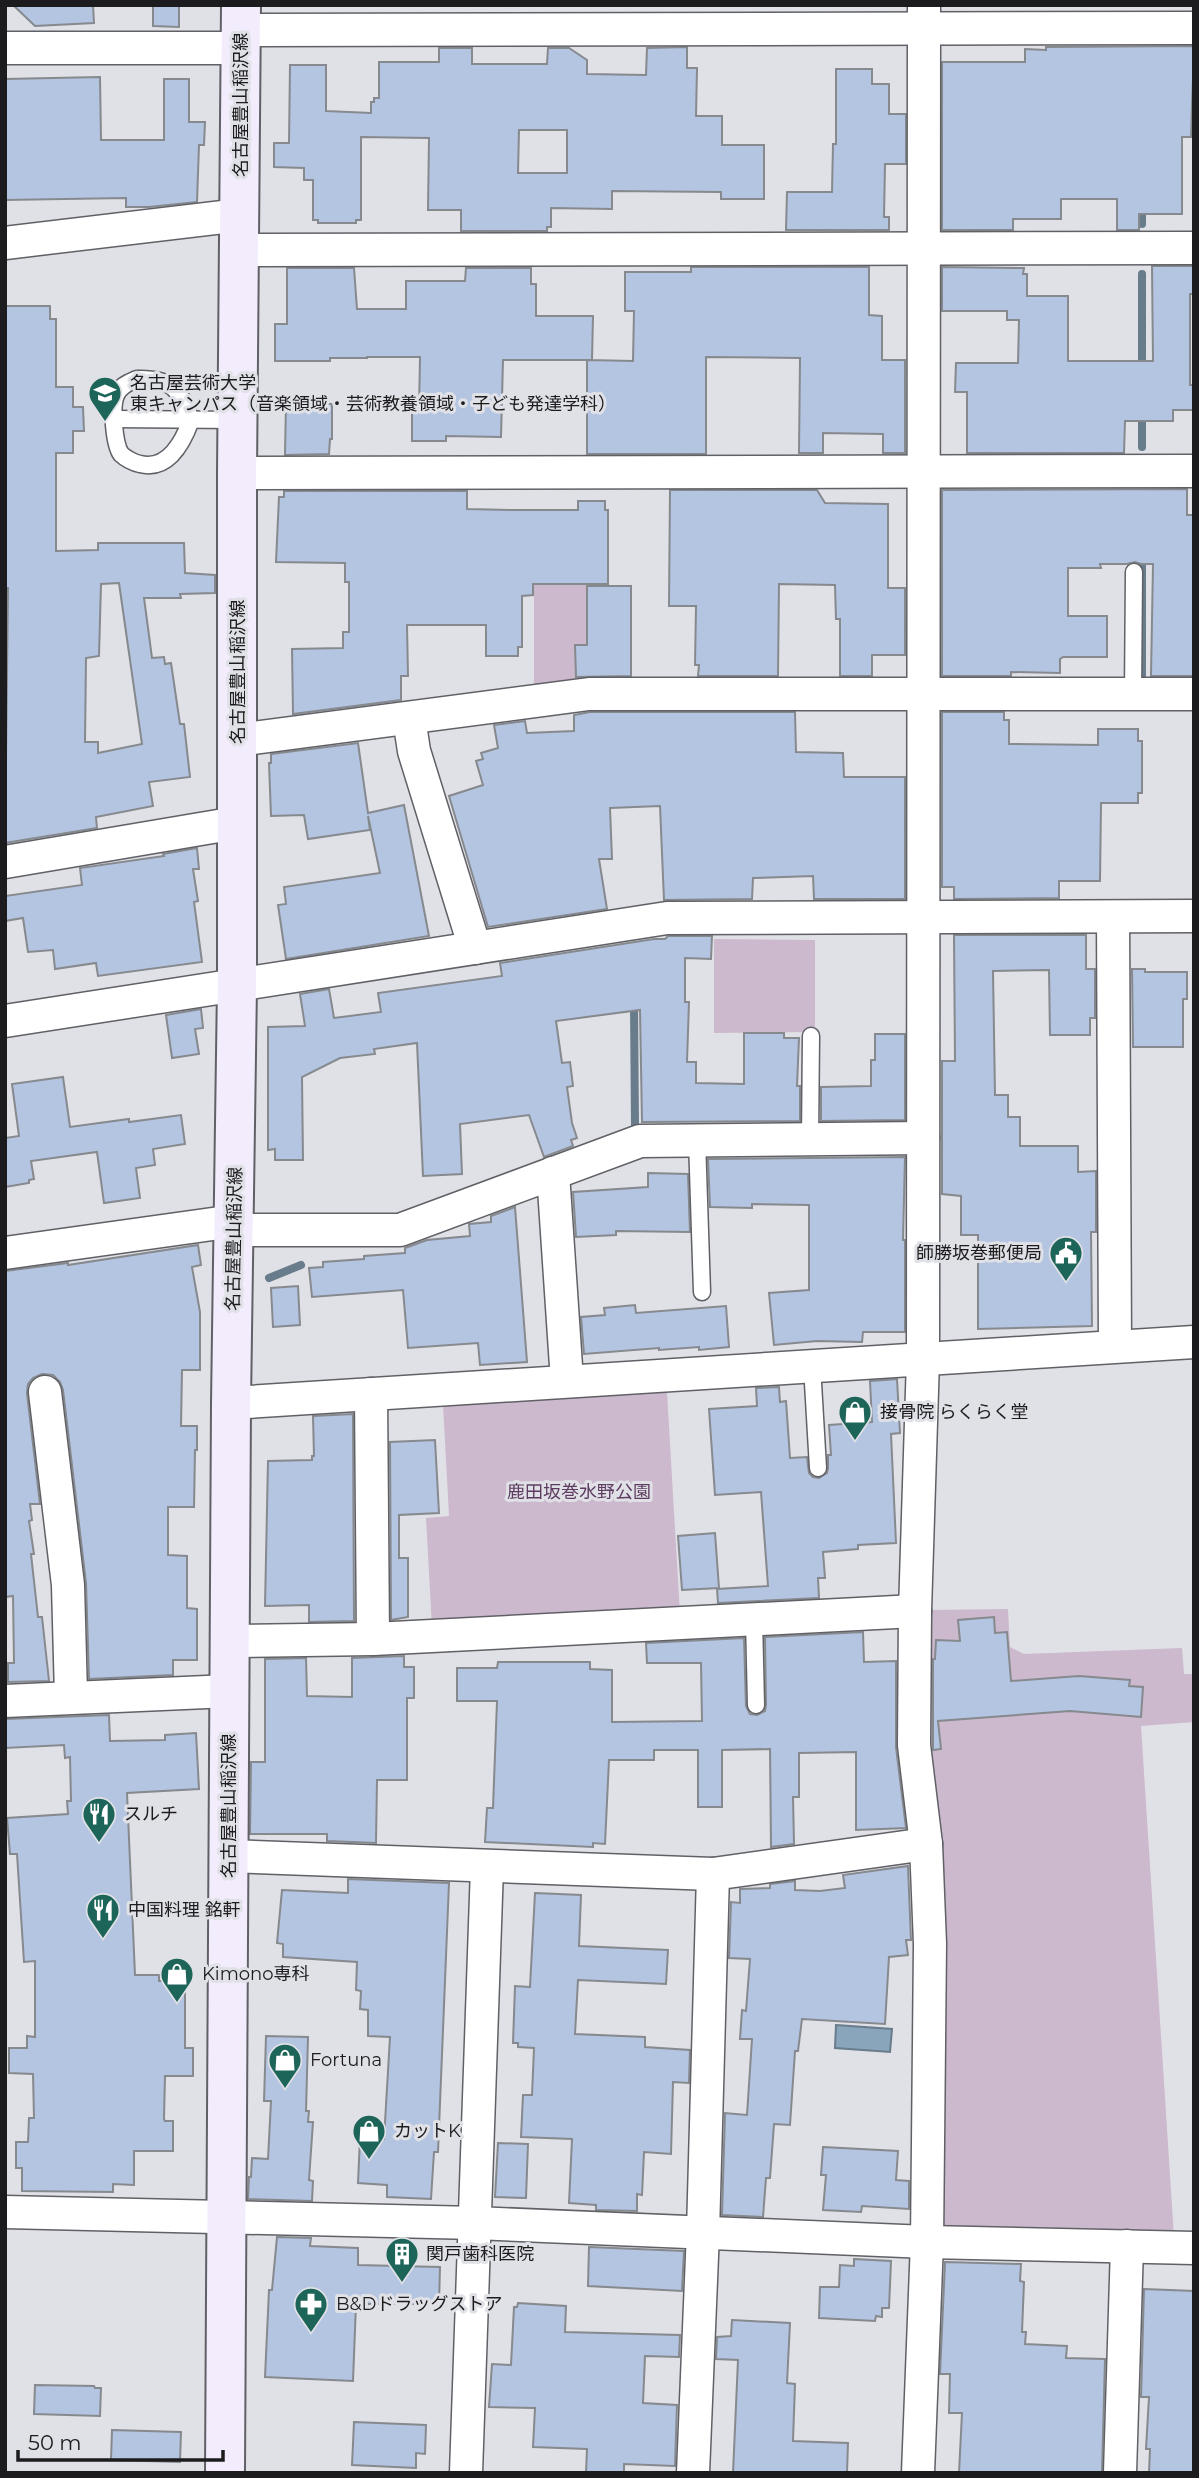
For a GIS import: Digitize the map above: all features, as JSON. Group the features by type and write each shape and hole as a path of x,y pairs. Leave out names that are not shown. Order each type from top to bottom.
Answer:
{"main road":[{"name":"名古屋豊山稲沢線","path":"225,2473 231,1403 237,985 237,473 241,28"}],"street":[{"path":"918,2473 927,2242 930,1944 926,1844 914,1745 915,1611 923,1359 924,16"},
{"path":"5,48 241,28 924,16 1194,28"},
{"path":"5,243 240,233 923,248 1194,248"},
{"path":"237,473 1194,471"},
{"path":"238,740 589,694 1194,694"},
{"path":"409,718 414,751 475,948"},
{"path":"5,862 236,823"},
{"path":"5,1021 667,918 1194,916"},
{"path":"1113,917 1115,1346"},
{"path":"5,1253 234,1226 400,1230 640,1141 923,1138"},
{"path":"553,1172 567,1381"},
{"path":"231,1403 1194,1342"},
{"path":"45,1392 68,1585 71,1696"},
{"path":"371,1394 373,1640"},
{"path":"230,1641 373,1640 915,1611"},
{"path":"5,1701 229,1691"},
{"path":"228,1856 713,1874 926,1844"},
{"path":"467,2473 487,1867"},
{"path":"693,2473 713,1874"},
{"path":"5,2212 475,2223 927,2242 1194,2248"},
{"path":"1120,2473 1127,2246"}],"lane":[{"path":"136,379 168,382 182,396 191,420 182,443 167,459 150,466 136,464 122,455 116,443 115,397 123,386 136,379"},
{"path":"114,419 238,420"},
{"path":"1133,694 1134,572"},
{"path":"810,1139 811,1036"},
{"path":"697,1140 702,1292"},
{"path":"812,1366 818,1468"},
{"path":"754,1619 756,1705"}],"green space":[{"path":"534,585 587,585 587,686 534,692"},
{"path":"714,939 815,940 815,1032 714,1033"},
{"name":"鹿田坂巻水野公園","path":"667,1392 680,1614 432,1628 426,1518 449,1516 443,1405"},
{"path":"1008,1609 1010,1647 1024,1654 1182,1648 1184,1674 1194,1674 1194,1722 1141,1726 1174,2237 947,2234 939,2226 928,1748 929,1610"}],"water":[{"path":"836,2025 892,2029 890,2052 835,2048"}],"building":[{"path":"13,5 93,5 94,23 35,26"},
{"path":"153,5 179,5 179,27 153,26"},
{"path":"1194,46 1191,137 1182,137 1182,214 1139,214 1139,230 1117,230 1117,199 1061,199 1061,219 1013,219 1013,230 942,230 942,62 1025,62 1025,49 1046,50 1046,47"},
{"path":"687,47 687,68 697,68 696,116 722,116 722,145 764,145 764,199 721,199 721,192 612,191 612,209 551,208 551,227 547,227 547,231 461,231 461,210 428,210 429,138 361,137 361,220 356,220 356,223 318,223 318,220 313,220 313,180 304,180 304,168 274,167 274,143 289,143 290,65 326,65 326,111 371,113 371,102 374,102 374,98 379,98 379,62 439,62 439,48 472,48 472,64 547,64 548,48 569,48 587,60 587,74 646,75 647,48","holes":["519,130 567,130 567,173 518,173"]},
{"path":"836,69 872,69 872,84 889,84 889,114 906,114 906,164 885,164 884,217 889,217 889,230 786,230 787,192 832,192 833,144 836,144"},
{"path":"100,77 101,140 164,140 164,79 189,79 189,122 205,122 204,145 199,145 197,202 126,207 126,198 5,200 5,79"},
{"path":"1152,266 1194,266 1194,294 1190,294 1190,385 1194,385 1194,410 1173,410 1173,421 1125,421 1124,453 967,453 967,392 955,392 956,363 1018,363 1019,320 1007,320 1007,311 942,311 942,267 1024,268 1023,274 1027,274 1027,296 1068,296 1068,361 1153,361"},
{"path":"691,267 869,267 869,315 882,316 882,360 905,360 905,453 883,453 883,434 823,433 823,453 799,453 800,358 706,357 706,454 587,454 587,360 503,360 501,437 446,436 446,441 412,441 412,410 419,410 420,357 275,361 275,324 287,324 287,268 354,268 357,309 406,309 406,281 465,281 466,268 531,268 531,284 536,284 536,316 593,316 592,360 588,360 633,361 634,311 625,311 625,272 691,272"},
{"path":"5,306 50,306 50,319 56,319 56,387 73,387 73,407 83,407 84,431 73,431 73,453 56,453 56,551 98,550 98,543 184,543 185,573 215,575 215,593 180,594 181,598 144,598 152,658 164,657 165,664 171,663 180,724 184,724 190,777 149,782 153,806 96,817 97,828 5,843 8,588 5,588","holes":["119,583 142,744 98,753 98,742 85,742 86,658 99,656 101,584"]},
{"path":"286,403 332,404 329,454 285,455"},
{"path":"1187,489 1187,515 1194,515 1194,676 1151,676 1153,564 1135,562 1100,564 1101,568 1068,568 1068,616 1107,616 1107,657 1063,657 1060,659 1060,673 1011,672 1011,676 942,676 942,490"},
{"path":"670,490 817,490 825,503 888,504 888,588 905,588 905,655 872,655 872,676 840,676 840,619 836,619 835,585 779,584 778,676 698,676 699,665 695,665 696,606 669,606"},
{"path":"284,491 467,491 467,509 578,510 578,501 605,501 605,510 608,510 608,584 533,584 533,595 522,596 522,647 518,647 518,656 486,656 486,625 407,625 408,676 401,676 401,700 293,714 292,649 343,648 343,632 349,632 349,582 345,582 345,563 276,562 279,497 284,497"},
{"path":"587,586 631,586 631,676 576,677 575,645 587,645"},
{"path":"590,712 795,712 796,752 843,753 844,777 905,777 905,899 814,899 813,876 753,878 752,899 664,900 660,806 610,808 612,859 599,859 607,909 488,927 449,796 483,785 476,761 483,759 481,753 498,748 494,725 525,721 527,733 574,731 574,715"},
{"path":"942,712 1004,712 1004,720 1009,720 1009,744 1098,745 1098,729 1138,729 1138,741 1142,741 1142,793 1138,793 1138,803 1101,803 1100,881 1059,881 1059,898 954,899 954,887 942,887"},
{"path":"358,743 368,813 404,805 429,936 286,959 278,905 286,904 284,887 380,873 368,816 370,830 308,839 304,815 271,816 271,754"},
{"path":"197,848 199,869 193,869 198,901 194,902 202,962 98,976 96,963 55,969 53,950 28,952 23,918 5,921 5,896 82,885 80,868 164,856 163,854"},
{"path":"954,935 1086,935 1086,969 1095,969 1095,1018 1090,1018 1090,1035 1050,1035 1049,970 993,971 995,1095 1008,1095 1008,1117 1020,1117 1020,1146 1078,1146 1078,1172 1096,1171 1096,1232 1091,1232 1092,1326 978,1329 978,1235 961,1235 961,1196 942,1194 942,1061 955,1061"},
{"path":"668,936 712,936 711,959 685,958 685,1002 689,1002 687,1062 696,1062 696,1083 744,1084 744,1033 784,1033 784,1038 799,1038 797,1086 800,1086 800,1121 642,1122 640,1010 556,1021 562,1063 570,1062 573,1086 567,1087 577,1138 571,1140 573,1146 544,1157 529,1115 460,1124 462,1174 423,1176 417,1043 374,1049 375,1054 340,1058 302,1077 303,1160 275,1160 275,1149 268,1150 268,1027 305,1026 300,994 329,989 334,1018 381,1012 378,993 502,976 500,963 665,939"},
{"path":"1132,969 1145,969 1145,972 1187,972 1187,999 1183,999 1183,1047 1133,1047"},
{"path":"201,1009 203,1028 195,1029 199,1054 172,1058 166,1015"},
{"path":"875,1034 905,1034 905,1120 821,1121 821,1087 871,1086"},
{"path":"63,1077 70,1127 181,1115 185,1144 153,1149 155,1165 136,1168 140,1198 104,1203 97,1152 31,1161 34,1179 29,1180 29,1183 5,1187 5,1138 19,1136 12,1084"},
{"path":"905,1157 905,1332 863,1332 862,1342 817,1341 774,1345 769,1293 809,1290 809,1205 752,1204 752,1208 710,1207 708,1159"},
{"path":"648,1173 688,1174 690,1232 616,1231 616,1235 576,1237 573,1192 648,1187"},
{"path":"515,1207 527,1362 480,1365 478,1343 408,1348 403,1290 312,1297 309,1268 323,1267 323,1262 405,1253 405,1248 427,1240 470,1236 469,1224 491,1222 491,1216"},
{"path":"198,1245 201,1265 192,1267 200,1312 200,1370 182,1370 181,1426 197,1426 194,1507 168,1507 168,1555 187,1556 187,1608 197,1609 197,1660 173,1660 173,1675 89,1679 86,1583 63,1390 53,1375 42,1374 28,1384 27,1393 40,1504 30,1504 32,1520 29,1521 38,1617 42,1617 49,1681 8,1682 8,1663 14,1663 13,1596 5,1597 5,1271 68,1265"},
{"path":"298,1286 300,1325 273,1327 271,1288"},
{"path":"635,1305 636,1313 726,1306 729,1347 699,1350 699,1347 659,1348 584,1354 581,1317 605,1315 604,1308"},
{"path":"897,1379 900,1433 891,1434 896,1543 858,1545 858,1549 823,1552 825,1578 818,1578 819,1598 718,1603 717,1589 768,1586 761,1492 715,1495 709,1409 757,1406 756,1388 779,1387 780,1402 786,1401 790,1458 807,1457 809,1473 819,1478 827,1473 828,1455 831,1455 829,1425 872,1422 870,1381"},
{"path":"353,1414 354,1621 309,1622 309,1605 265,1606 268,1461 312,1460 313,1416"},
{"path":"435,1440 439,1513 399,1515 399,1558 408,1558 408,1617 391,1620 390,1442"},
{"path":"715,1533 719,1588 682,1590 678,1536"},
{"path":"994,1617 995,1633 1007,1632 1011,1681 1079,1676 1130,1680 1129,1686 1143,1687 1141,1717 1070,1711 938,1721 941,1749 933,1750 933,1659 936,1640 960,1641 958,1620"},
{"path":"863,1632 864,1662 896,1661 896,1747 906,1828 856,1830 856,1752 799,1753 799,1797 793,1797 794,1844 771,1847 770,1749 722,1750 722,1807 698,1807 698,1750 654,1750 654,1760 609,1760 605,1844 593,1843 593,1847 485,1842 487,1808 493,1808 497,1701 457,1701 457,1668 497,1668 498,1662 590,1662 590,1669 612,1670 612,1722 702,1721 701,1663 647,1663 646,1643 744,1638 746,1706 750,1714 757,1715 765,1711 766,1705 765,1637"},
{"path":"404,1656 404,1667 414,1667 414,1698 407,1698 407,1780 377,1780 376,1843 327,1841 327,1834 250,1834 251,1762 265,1762 265,1659 306,1658 307,1696 352,1697 352,1658"},
{"path":"109,1715 110,1741 165,1740 165,1735 196,1733 199,1789 127,1793 135,1975 159,1975 159,1981 185,1981 185,2048 193,2048 193,2076 165,2076 164,2119 173,2121 173,2151 134,2151 134,2185 113,2184 113,2192 22,2191 22,2168 16,2168 16,2142 28,2142 29,2118 34,2118 33,2074 9,2073 9,2048 27,2048 27,2036 35,2037 35,1961 24,1962 17,1854 10,1854 7,1818 68,1814 67,1801 71,1801 70,1757 65,1758 64,1745 5,1748 5,1719"},
{"path":"908,1866 911,1940 906,1940 908,1955 889,1957 885,2024 802,2019 798,2051 795,2051 790,2125 774,2124 770,2178 766,2178 763,2217 722,2215 725,2113 747,2115 752,2039 740,2039 742,2010 746,2011 750,1959 729,1958 731,1902 740,1903 740,1889 770,1888 770,1884 795,1881 795,1890 845,1888 843,1875"},
{"path":"348,1879 449,1883 438,2152 434,2152 431,2199 387,2197 387,2185 358,2183 360,2138 384,2139 390,2037 368,2036 368,2010 360,2009 361,1991 356,1990 357,1962 283,1957 283,1944 277,1943 282,1890 348,1893"},
{"path":"535,1893 581,1895 579,1946 668,1950 666,1984 578,1980 575,2034 645,2037 645,2047 690,2050 689,2083 673,2082 671,2154 644,2152 642,2195 637,2194 637,2211 596,2210 596,2205 569,2203 572,2139 521,2137 523,2095 532,2095 534,2048 518,2047 518,2043 513,2043 515,1986 530,1987"},
{"path":"266,2036 308,2037 306,2111 309,2111 308,2122 313,2122 309,2180 313,2181 312,2201 248,2199 252,2158 268,2159 271,2101 264,2101"},
{"path":"498,2143 528,2144 526,2198 495,2197"},
{"path":"823,2147 898,2151 896,2180 909,2181 909,2209 862,2206 861,2212 823,2210 826,2175 821,2175"},
{"name":"B&Dドラッグストア","path":"277,2237 311,2238 310,2246 358,2248 358,2265 440,2267 439,2304 356,2304 353,2381 265,2377 269,2290 272,2290"},
{"path":"589,2247 684,2251 682,2291 588,2286"},
{"path":"854,2259 891,2261 889,2308 882,2308 882,2317 876,2316 875,2321 819,2318 820,2287 839,2287 840,2265 854,2266"},
{"path":"945,2262 1021,2264 1020,2281 1024,2282 1022,2332 1026,2332 1025,2344 1067,2346 1066,2358 1105,2359 1102,2473 959,2473 962,2413 949,2413 950,2374 940,2374"},
{"path":"1144,2289 1194,2291 1194,2473 1149,2473 1150,2449 1146,2449 1149,2397 1141,2397"},
{"path":"518,2303 566,2306 565,2332 680,2335 679,2357 645,2356 643,2403 677,2405 675,2466 624,2464 624,2473 586,2473 587,2449 533,2447 535,2408 489,2407 492,2364 511,2365 514,2307 517,2307"},
{"path":"732,2320 790,2323 787,2383 795,2384 793,2441 848,2443 847,2473 733,2473 738,2360 716,2359 717,2337 731,2336"},
{"path":"35,2385 101,2388 100,2416 34,2414"},
{"path":"354,2422 426,2425 425,2454 416,2453 416,2468 352,2465"},
{"path":"112,2430 181,2432 180,2462 111,2460"}],"waterway":[{"path":"1142,206 1142,224"},
{"path":"1142,274 1142,369"},
{"path":"1142,413 1142,447"},
{"path":"1142,555 1142,683"},
{"path":"634,1003 635,1127"},
{"path":"269,1278 301,1265"}],"place":[{"name":"名古屋芸術大学 東キャンパス（音楽領域・芸術教養領域・子ども発達学科）","path":"105,423"},
{"name":"師勝坂巻郵便局","path":"1066,1283"},
{"name":"接骨院 らくらく堂","path":"855,1442"},
{"name":"スルチ","path":"99,1844"},
{"name":"中国料理 銘軒","path":"103,1940"},
{"name":"Kimono専科","path":"177,2004"},
{"name":"Fortuna","path":"285,2090"},
{"name":"カットK","path":"369,2161"},
{"name":"関戸歯科医院","path":"402,2284"},
{"name":"B&Dドラッグストア","path":"311,2334"}]}
